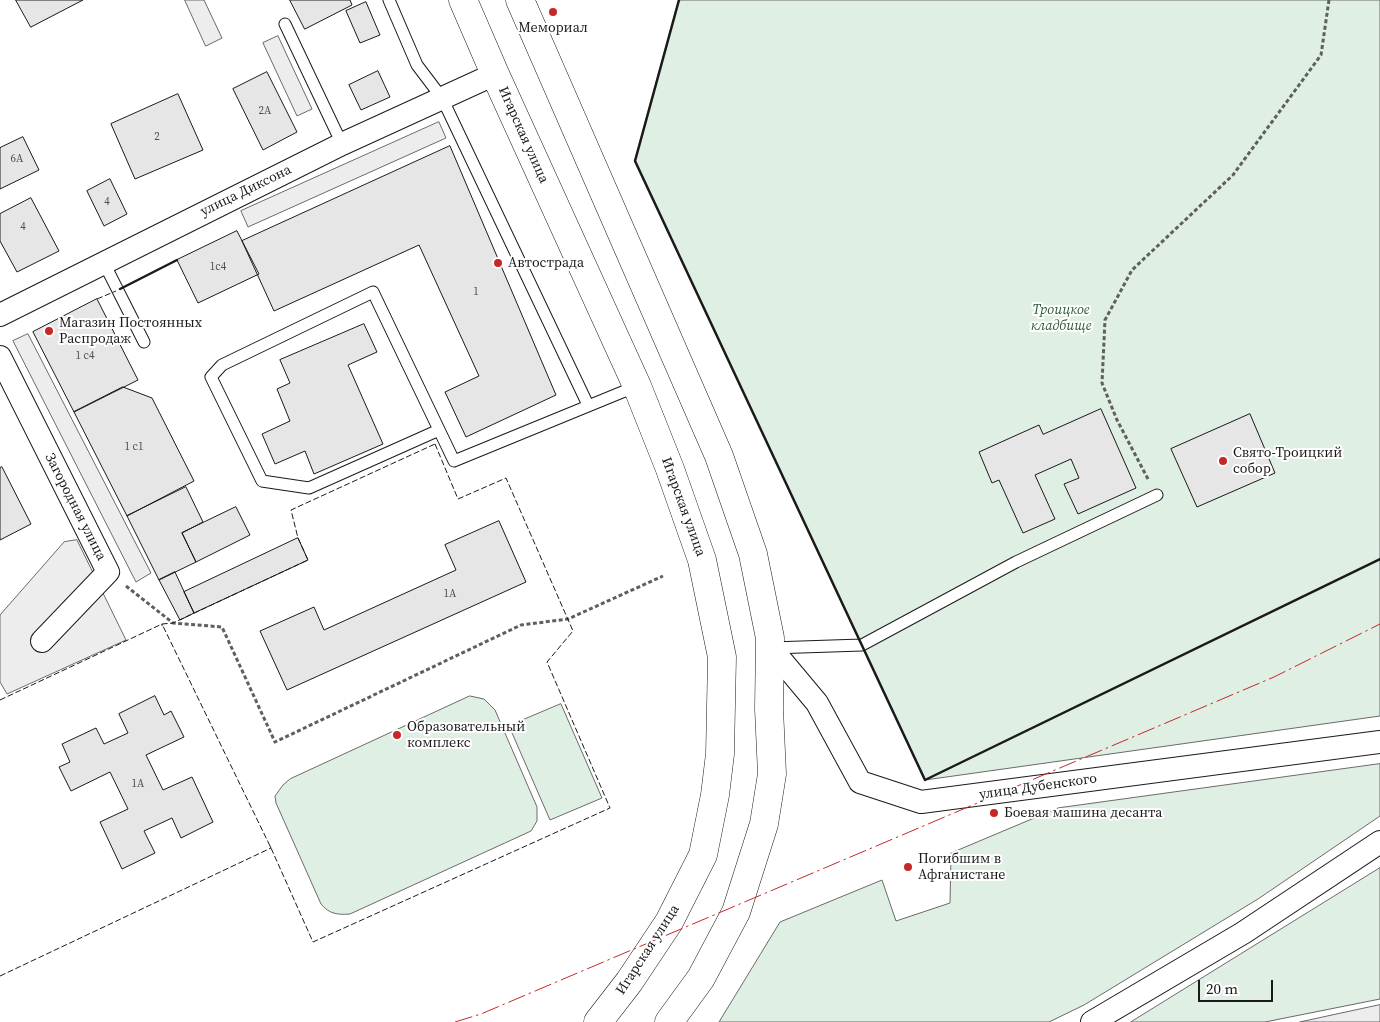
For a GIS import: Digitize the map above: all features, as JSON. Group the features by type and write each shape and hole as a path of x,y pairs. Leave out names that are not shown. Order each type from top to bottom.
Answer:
{"main road":[{"name":"Игарская улица","path":"464,0 495,74 637,386 670,469 702,560 722,657 720,754 716,794 703,855 669,922 629,982 598,1022"},
{"path":"520,0 719,456 753,554 771,648 769,709 772,774 764,824 736,912 701,978 669,1022"}],"street":[{"name":"улица Диксона","path":"0,314 342,144 495,74"},
{"name":"Загородная улица","path":"0,357 108,572 42,641"},
{"name":"улица Дубенского","path":"771,648 817,703 860,782 921,802 1380,742"},
{"path":"1092,1022 1243,933 1380,842"}],"lane":[{"path":"389,0 416,65 442,98 588,406"},
{"path":"285,24 342,144"},
{"path":"103,262 144,342"},
{"path":"440,430 309,488 262,481 210,377 222,365 373,292 440,430 454,461 637,386"},
{"path":"771,648 862,645 1016,562 1157,495"}],"path":[{"path":"1157,495 1117,420 1102,383 1105,320 1132,270 1233,175 1321,55 1329,0"},
{"path":"108,572 173,623 222,628 275,742 521,625 568,619 663,576"}],"green space":[{"name":"Троицкое кладбище","path":"679,0 1380,0 1380,716 925,780 635,161"},
{"path":"470,696 484,699 495,710 537,807 537,821 531,831 350,914 338,914 327,910 321,904 276,803 275,796 290,779"},
{"path":"561,704 602,798 550,820 509,726"},
{"path":"1380,764 1380,816 1258,899 1084,1005 1049,1022 719,1022 780,922 882,880 896,921 950,903 951,853 1058,808"},
{"path":"1380,868 1380,999 1265,1022 1131,1022"}],"shaded area":[{"path":"185,0 204,0 222,38 206,46"},
{"path":"278,36 312,109 297,116 263,43"},
{"path":"439,122 446,138 248,227 241,211"},
{"path":"28,334 151,573 136,582 13,341"},
{"path":"77,540 126,640 7,694 0,682 0,615 64,542"},
{"path":"1380,1005 1380,1022 1300,1022"}],"building":[{"path":"16,0 83,0 31,27"},
{"path":"290,0 350,0 352,5 305,29"},
{"path":"366,2 380,35 360,43 346,11"},
{"path":"378,71 390,97 361,110 349,85"},
{"path":"267,72 297,132 263,150 233,89"},
{"path":"178,94 203,150 135,179 111,124"},
{"path":"23,137 39,170 0,189 0,148"},
{"path":"450,146 556,395 466,437 445,392 479,376 419,245 274,311 242,241"},
{"path":"110,179 127,214 104,226 87,191"},
{"path":"31,198 59,251 17,272 0,241 0,214"},
{"path":"237,231 259,274 198,303 177,260"},
{"path":"97,299 138,380 74,412 33,332"},
{"path":"364,324 377,352 348,365 383,444 314,474 305,451 275,464 262,434 290,421 277,389 290,383 280,360"},
{"path":"123,387 152,398 194,481 127,516 74,412"},
{"path":"1101,409 1136,488 1078,514 1064,484 1079,478 1071,459 1035,475 1055,519 1023,533 999,480 992,483 979,452 1039,425 1043,434"},
{"name":"Свято-Троицкий собор","path":"1250,414 1275,473 1197,507 1171,449"},
{"path":"2,467 31,524 0,540 0,468"},
{"path":"186,487 203,522 182,533 196,562 159,580 127,516"},
{"path":"236,507 250,535 196,562 182,533"},
{"path":"499,521 526,582 287,690 260,631 314,607 324,630 456,570 445,545"},
{"path":"298,538 308,560 194,613 184,592"},
{"path":"175,572 194,613 180,620 159,580"},
{"path":"155,696 164,715 171,711 184,737 146,755 163,790 192,777 213,822 181,838 172,818 144,831 155,853 122,869 100,822 128,809 110,772 71,791 59,767 70,762 62,744 96,728 104,744 128,733 119,714"}],"fence":[{"path":"97,299 116,291"},
{"path":"435,444 458,499 506,478 573,631 547,662 610,808 313,942 271,848 162,624 173,623 308,560 298,538 291,510 435,444"},
{"path":"0,700 162,624 162,626"},
{"path":"0,976 271,848 270,846"}],"wall":[{"path":"679,0 635,161 925,780 1380,559"},
{"path":"120,289 177,260"}],"power":[{"path":"455,1022 481,1014 1274,677 1380,624"}],"place":[{"name":"Мемориал","path":"553,12"},
{"name":"Автострада","path":"498,263"},
{"name":"Магазин Постоянных Распродаж","path":"49,331"},
{"name":"Свято-Троицкий собор","path":"1223,461"},
{"name":"Образовательный комплекс","path":"397,735"},
{"name":"Боевая машина десанта","path":"994,813"},
{"name":"Погибшим в Афганистане","path":"908,867"}]}
